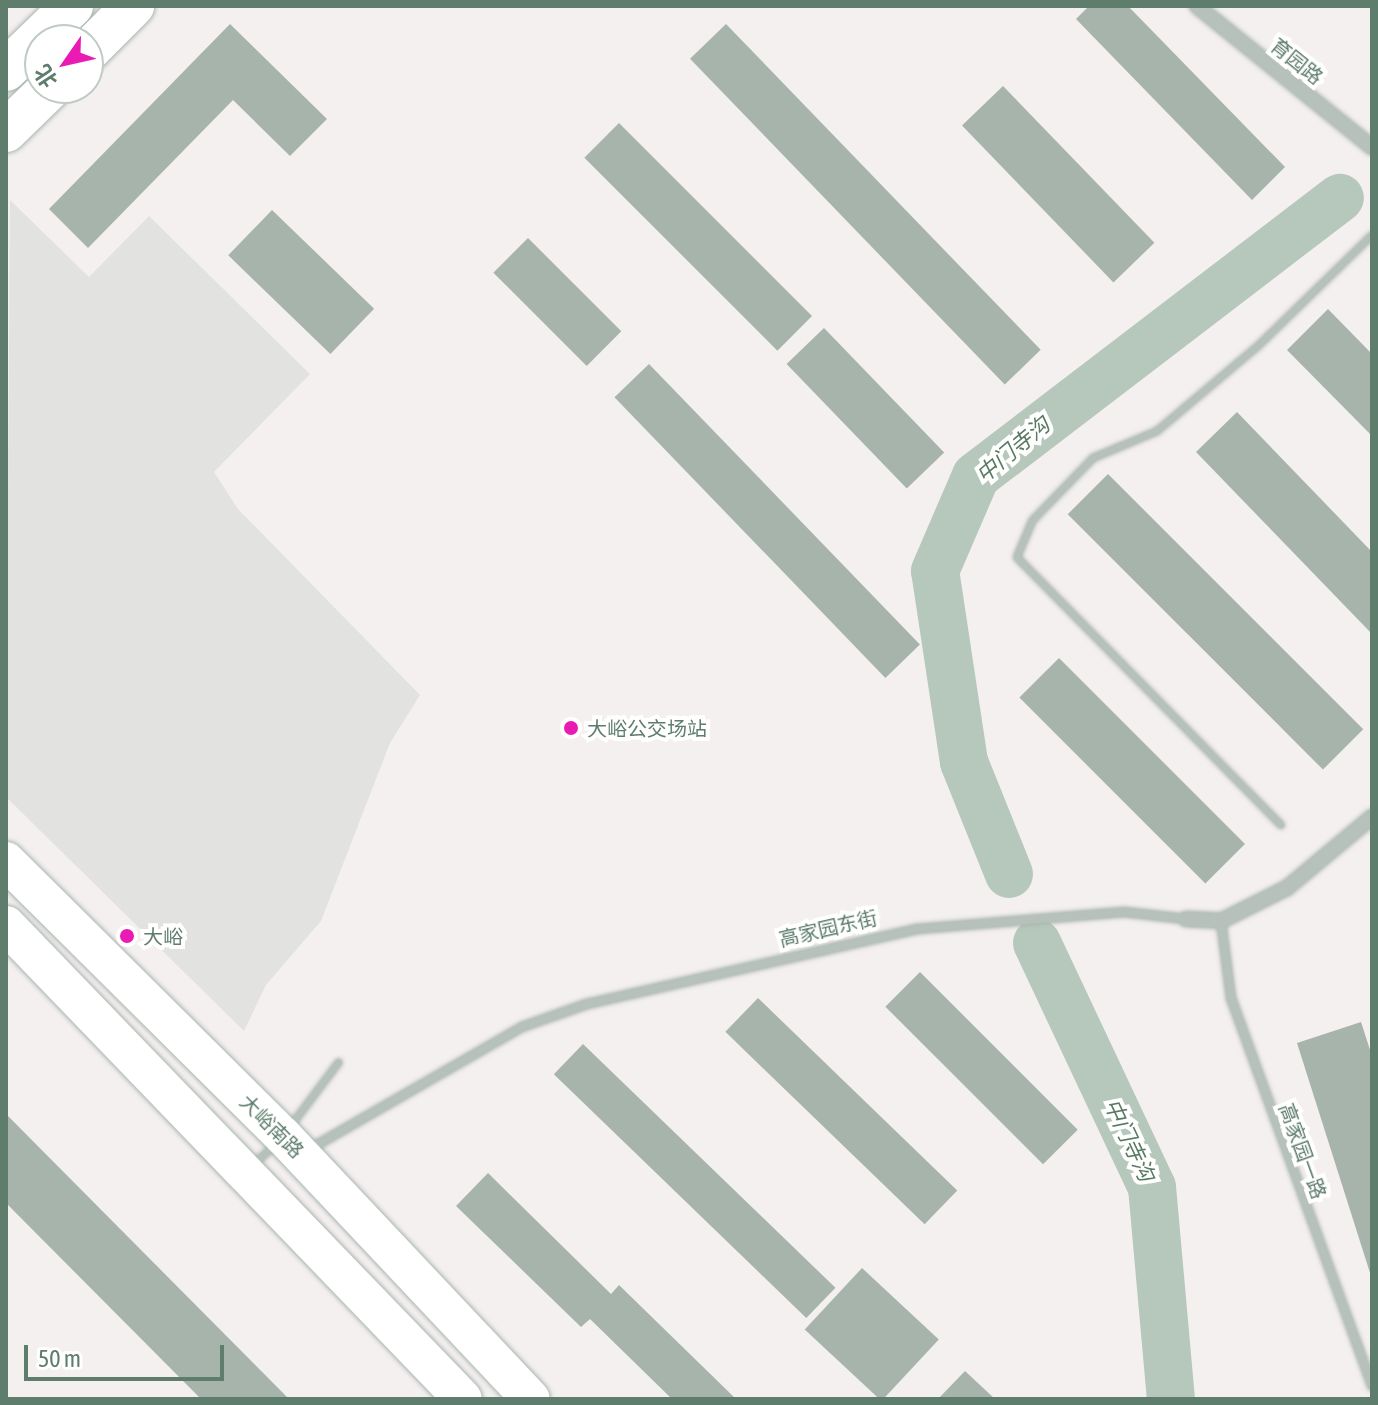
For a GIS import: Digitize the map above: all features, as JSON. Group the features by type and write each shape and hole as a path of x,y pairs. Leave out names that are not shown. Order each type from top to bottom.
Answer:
{"main road":[{"path":"6,70 72,6"},
{"path":"104,35 133,6"},
{"path":"6,131 34,104"},
{"name":"大峪南路","path":"6,861 292,1145 531,1399"},
{"path":"6,925 249,1170 463,1399"}],"street":[{"name":"育园路","path":"1197,6 1372,147"},
{"name":"高家园东街","path":"292,1145 522,1027 587,1004 917,929 1124,912 1221,921 1287,888 1372,817"},
{"name":"高家园一路","path":"1221,921 1231,998 1372,1386"}],"lane":[{"path":"1281,825 1017,557 1032,521 1093,458 1157,431 1258,346 1372,235"},
{"path":"249,1170 292,1145 339,1062"}],"shaded area":[{"path":"10,200 89,277 149,216 310,374 214,472 238,509 420,695 390,743 321,921 266,985 244,1031 6,797"}],"building":[{"path":"1089,6 1128,6 1285,167 1252,200 1076,19"},
{"path":"230,24 327,119 290,156 233,100 88,248 49,209"},
{"path":"726,24 1041,350 1005,385 690,59"},
{"path":"1003,86 1154,243 1113,282 962,126"},
{"path":"619,123 812,316 777,351 584,158"},
{"path":"272,210 374,309 330,354 228,255"},
{"path":"528,238 621,331 587,366 493,273"},
{"path":"1328,309 1372,354 1372,436 1287,350"},
{"path":"824,328 944,452 907,489 787,364"},
{"path":"649,364 920,645 885,678 614,397"},
{"path":"1237,412 1372,552 1372,634 1196,452"},
{"path":"1108,474 1363,729 1323,770 1068,514"},
{"path":"1059,658 1245,844 1205,884 1019,698"},
{"path":"920,972 1078,1130 1043,1164 885,1007"},
{"path":"758,998 957,1190 925,1224 725,1032"},
{"path":"1361,1022 1372,1056 1371,1276 1297,1043"},
{"path":"583,1044 835,1288 806,1318 554,1074"},
{"path":"6,1114 289,1399 201,1399 6,1203"},
{"path":"488,1173 611,1294 619,1285 736,1399 672,1399 590,1319 581,1327 456,1206"},
{"path":"862,1268 939,1340 883,1399 879,1399 805,1329"},
{"path":"965,1371 995,1399 938,1399"}],"waterway":[{"name":"中门寺沟","path":"1009,874 964,762 935,571 976,476 1340,198"},
{"name":"中门寺沟","path":"1037,943 1152,1187 1171,1399"}],"place":[{"name":"大峪公交场站","path":"571,728"},
{"name":"大峪","path":"127,936"}]}
